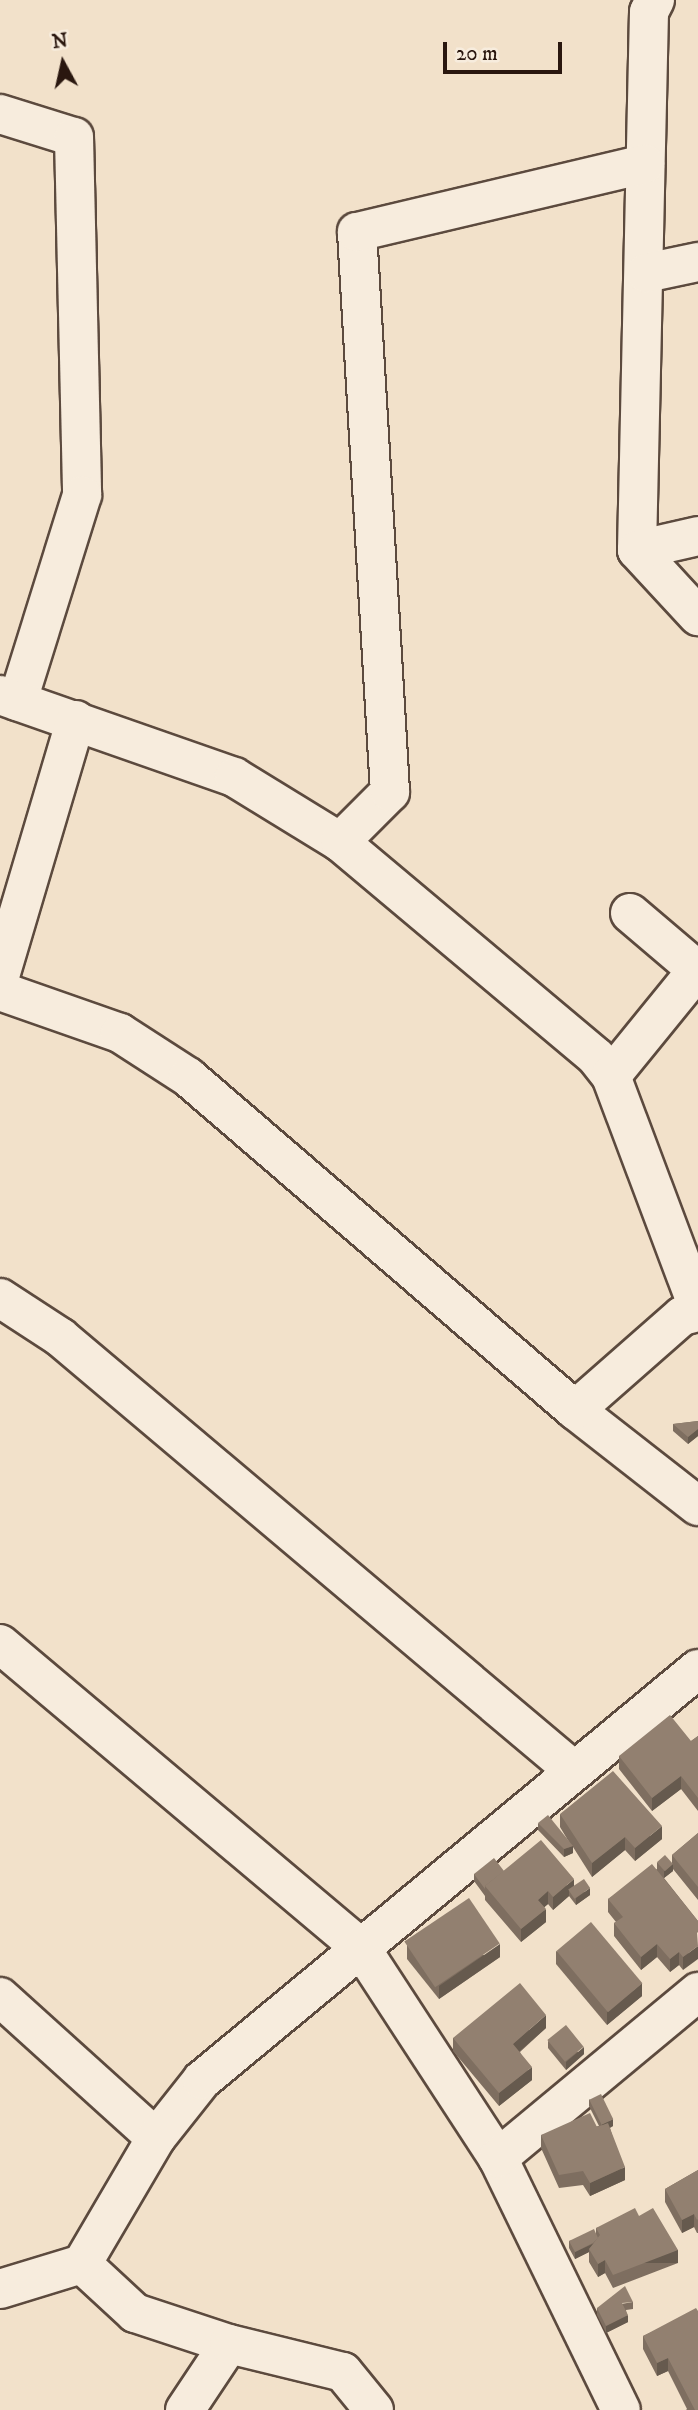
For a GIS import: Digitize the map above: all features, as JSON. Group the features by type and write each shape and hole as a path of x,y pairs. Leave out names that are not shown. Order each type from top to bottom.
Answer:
{"street":[{"path":"655,0 649,12 645,164 646,273 637,550 698,616"},
{"path":"0,114 74,136 82,495 9,698 234,777 340,842 611,1076 698,1310 682,1316 575,1410"},
{"path":"340,842 390,792 357,232 645,164"},
{"path":"646,273 698,262"},
{"path":"637,550 698,536"},
{"path":"0,976 76,720"},
{"path":"611,1076 697,970 630,913"},
{"path":"0,991 120,1033 188,1077 575,1410 698,1506"},
{"path":"0,1298 60,1337 572,1769"},
{"path":"0,1644 360,1948 498,2158 621,2410"},
{"path":"0,2289 82,2264 156,2138 202,2080 572,1769 698,1669"},
{"path":"498,2158 697,1995"},
{"path":"0,1997 156,2138"},
{"path":"82,2264 135,2313 229,2344 343,2372 374,2410"},
{"path":"185,2410 229,2344"}],"building":[{"path":"698,1421 698,1429 688,1437 673,1424"},
{"path":"670,1715 691,1741 698,1736 698,1798 681,1776 652,1798 619,1756"},
{"path":"613,1771 662,1826 635,1848 625,1837 592,1863 560,1814"},
{"path":"548,1815 573,1846 564,1849 538,1823"},
{"path":"698,1833 698,1887 672,1855"},
{"path":"541,1840 574,1879 553,1897 548,1891 538,1900 546,1909 521,1929 485,1886"},
{"path":"665,1855 673,1864 665,1871 657,1862"},
{"path":"494,1858 504,1871 485,1886 485,1889 474,1874"},
{"path":"652,1864 698,1921 698,1946 683,1957 679,1952 670,1959 657,1944 641,1957 614,1923 623,1917 608,1899"},
{"path":"584,1879 590,1888 574,1899 568,1890"},
{"path":"469,1898 500,1944 435,1987 404,1942"},
{"path":"591,1922 642,1983 608,2012 557,1951"},
{"path":"520,1983 546,2015 513,2044 532,2067 499,2093 453,2038"},
{"path":"566,2025 584,2047 565,2062 547,2040"},
{"path":"601,2094 613,2119 602,2125 589,2100"},
{"path":"590,2113 597,2127 608,2123 625,2167 590,2183 583,2171 559,2175 541,2135"},
{"path":"698,2170 698,2219 694,2214 682,2220 665,2189"},
{"path":"635,2208 639,2216 653,2208 678,2250 613,2275 605,2260 598,2264 589,2249 600,2235 596,2228"},
{"path":"594,2229 598,2238 575,2252 569,2241"},
{"path":"625,2286 633,2302 622,2303 628,2315 606,2326 597,2308"},
{"path":"696,2308 698,2410 695,2410 668,2358 657,2363 643,2336"}]}
